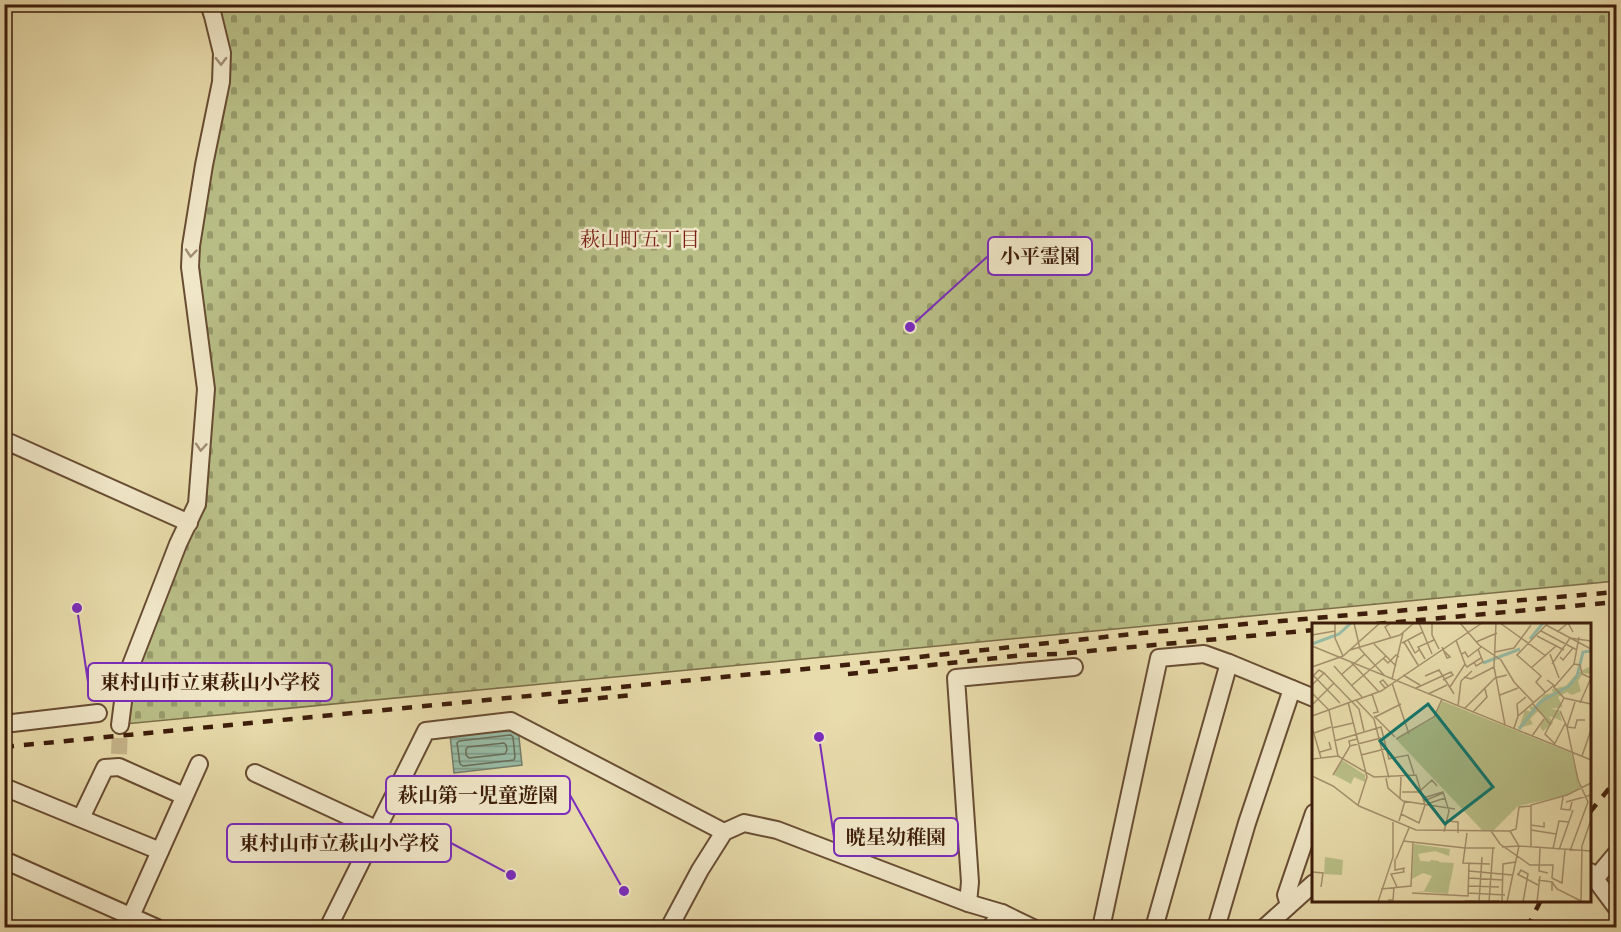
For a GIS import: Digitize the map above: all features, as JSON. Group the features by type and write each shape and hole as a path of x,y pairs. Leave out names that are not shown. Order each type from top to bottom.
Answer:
{"street":[{"path":"120,725 126,678 178,544 197,504 206,389 190,267 191,246 221,82 222,53 209,4"},
{"path":"4,440 189,523"},
{"path":"1101,927 1159,658 1204,654 1312,697"},
{"path":"1154,927 1228,663"},
{"path":"968,903 970,882 956,678 1074,666"},
{"path":"1216,927 1247,823 1292,689"},
{"path":"4,724 98,712"},
{"path":"328,927 426,731 512,721 724,832"},
{"path":"81,818 105,768 119,760 184,796"},
{"path":"131,916 200,764"},
{"path":"255,773 376,829"},
{"path":"4,787 160,851"},
{"path":"1289,905 1286,895 1312,819"},
{"path":"669,927 724,832 744,823 777,830 968,903 1002,913 1033,927"},
{"path":"1617,854 1592,876 1617,907"},
{"path":"4,860 150,926"},
{"path":"1264,927 1312,886"},
{"path":"990,927 1002,913"}],"green space":[{"path":"214,5 1616,5 1616,581 125,724 130,679 186,541 206,507 214,388 193,266 227,81"}],"water":[{"path":"518,728 522,765 454,773 450,735"}],"tunnel":[{"path":"119,754 120,725"}],"railway":[{"path":"4,747 826,667 1142,633 1616,592"},
{"path":"1387,623 1616,602"},
{"path":"848,674 1024,655 1058,654 1312,630"},
{"path":"558,702 633,695"},
{"path":"1591,811 1616,780"},
{"path":"1527,928 1540,902"}],"place":[{"name":"小平霊園","path":"910,327"},
{"name":"東村山市立東萩山小学校","path":"77,608"},
{"name":"暁星幼稚園","path":"819,737"},
{"name":"東村山市立萩山小学校","path":"511,875"},
{"name":"萩山第一児童遊園","path":"624,891"}],"district":[{"name":"萩山町五丁目","path":"640,239"}]}
